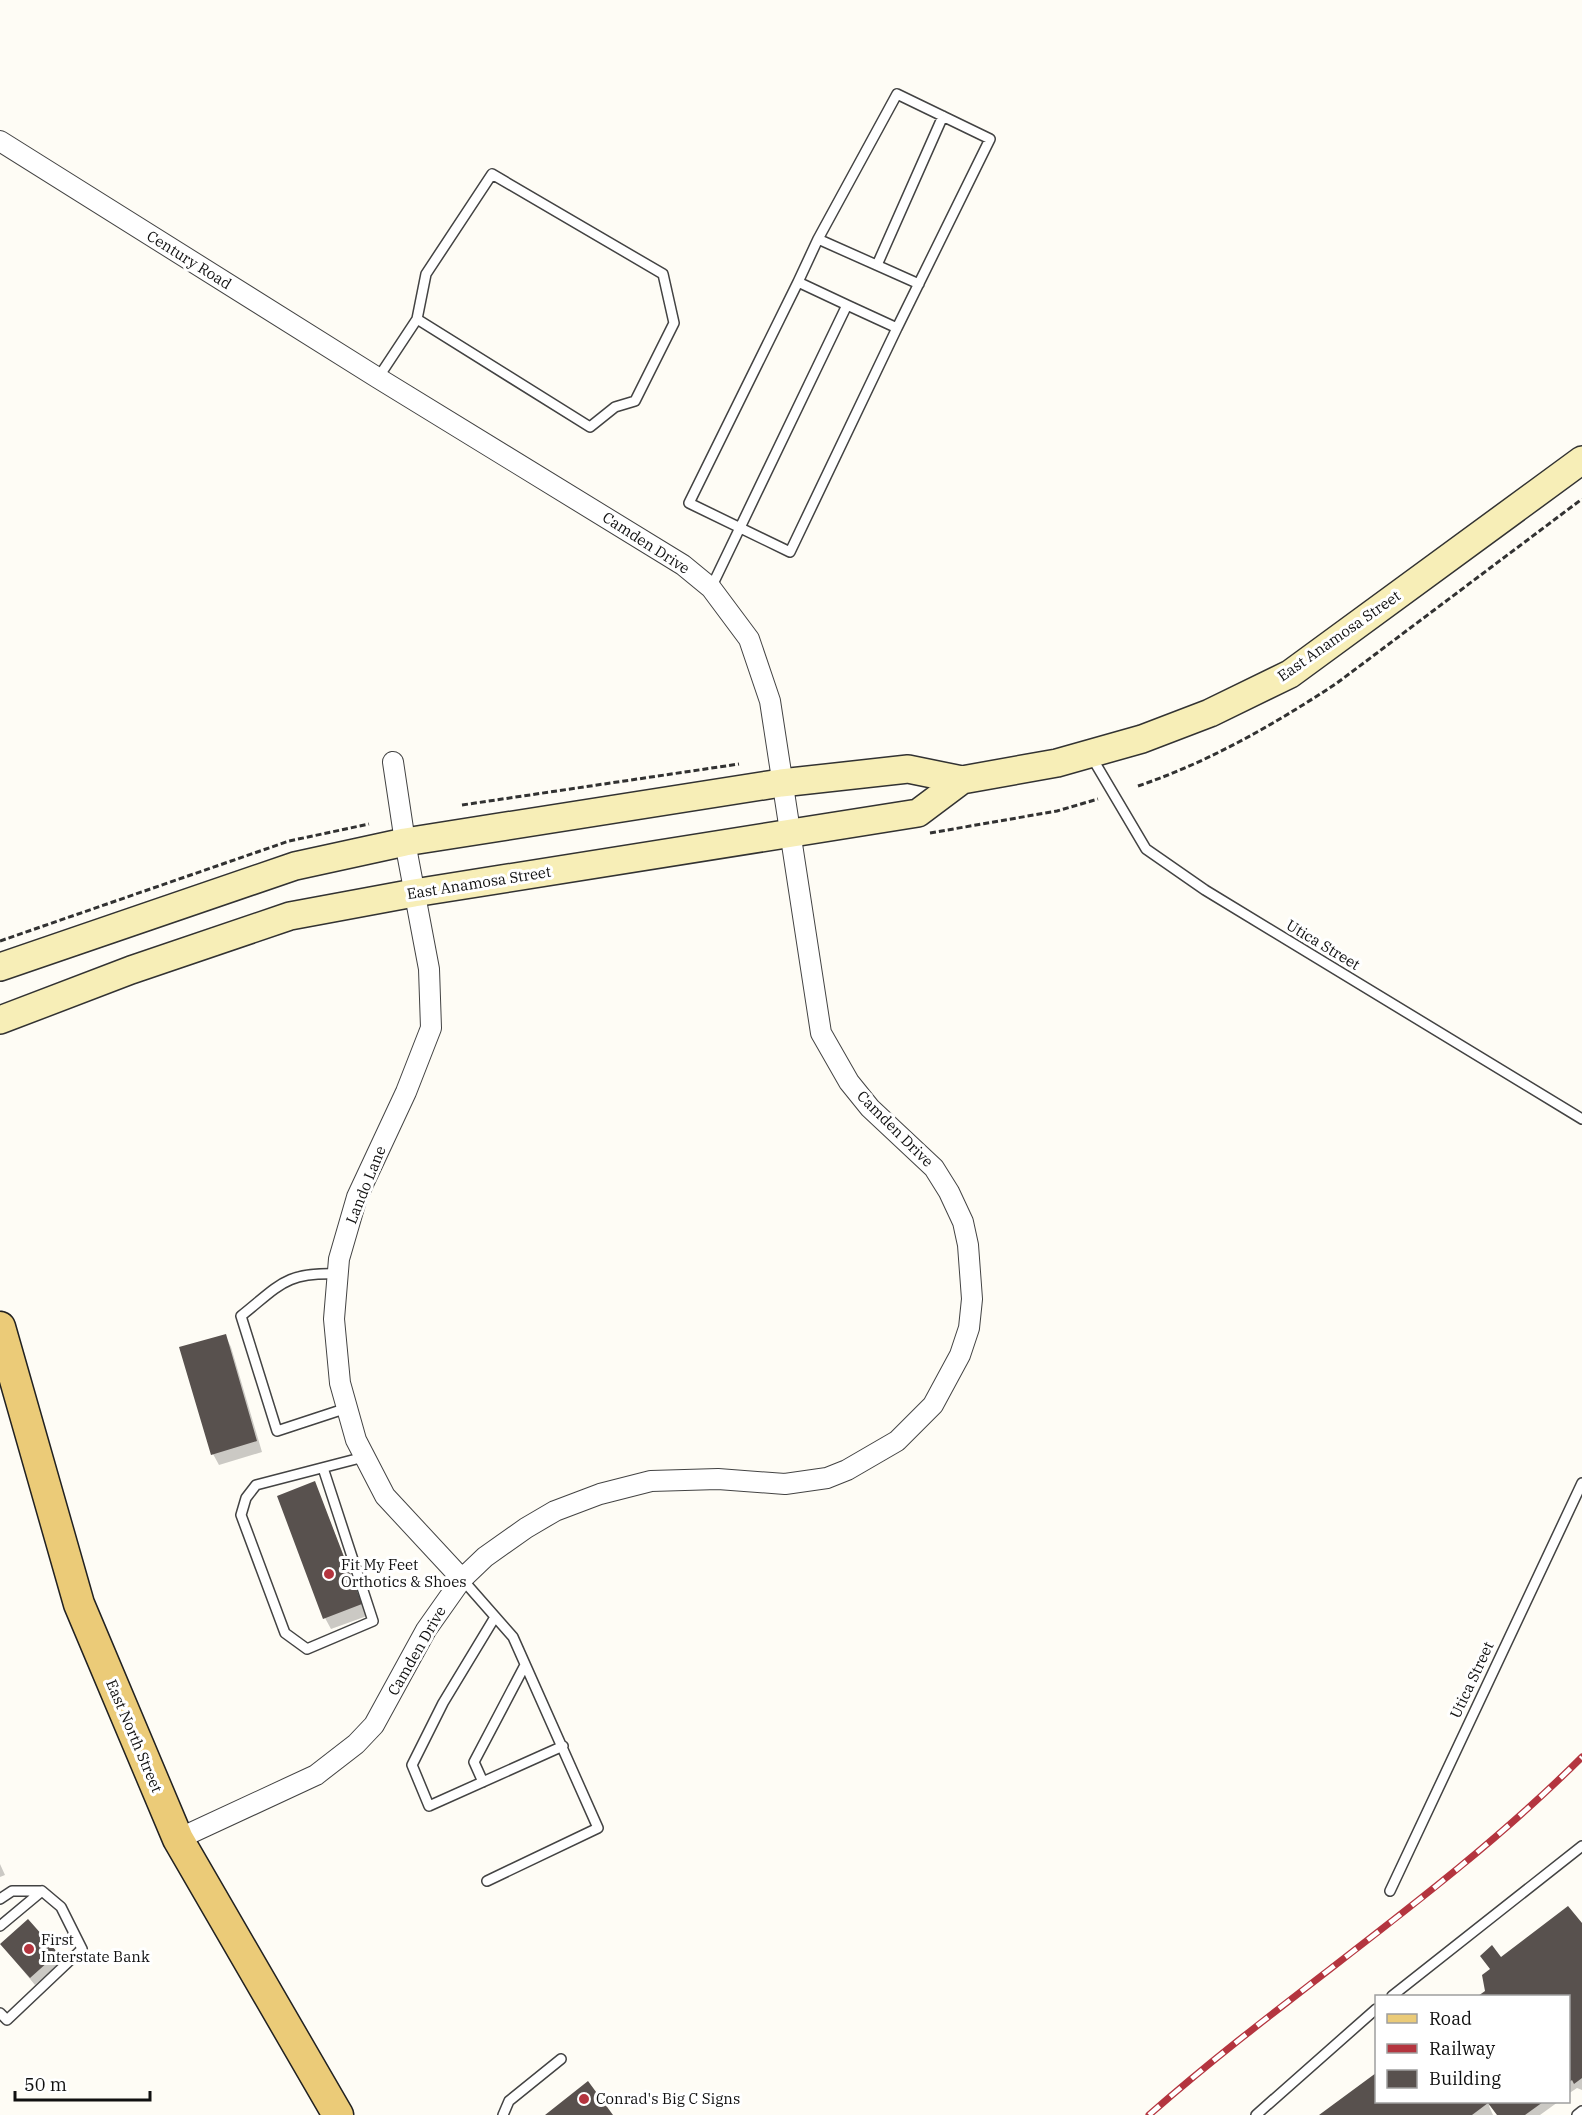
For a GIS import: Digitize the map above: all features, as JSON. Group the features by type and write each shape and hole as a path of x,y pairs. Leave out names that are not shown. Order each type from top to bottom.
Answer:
{"main road":[{"name":"East Anamosa Street","path":"0,967 295,866 405,842 782,783 908,769 962,780 1057,763 1142,739 1210,713 1290,674 1582,460"},
{"name":"East Anamosa Street","path":"0,1020 131,970 290,916 414,893 918,813 962,780"},
{"name":"East North Street","path":"0,1327 79,1604 177,1839 338,2115"}],"street":[{"name":"Century Road","path":"0,141 378,378"},
{"name":"Camden Drive","path":"177,1839 316,1775 356,1744 374,1725 426,1630 462,1579 485,1557 526,1528 555,1511 608,1491 651,1481 680,1479 804,1483 848,1470 872,1458 917,1424 938,1398 960,1355 969,1328 972,1299 968,1245 963,1222 934,1168 870,1108 849,1082 821,1034 770,701 749,639 711,588 683,565 378,378"},
{"name":"Lando Lane","path":"393,762 405,842 429,969 431,1028 406,1092 357,1197 339,1259 334,1319 340,1383 356,1440 364,1457 384,1496 462,1579"}],"lane":[{"path":"897,94 943,116 990,140 790,552 739,530 689,503 818,239 897,94"},
{"path":"877,265 943,116"},
{"path":"378,378 417,319 426,274 492,174 663,274 674,323 634,401 615,407 590,428 417,319"},
{"path":"818,239 919,284"},
{"path":"798,282 897,328"},
{"path":"711,588 847,305"},
{"name":"Utica Street","path":"1089,754 1146,849 1205,890 1582,1119"},
{"path":"338,1274 309,1273 288,1278 241,1316 278,1431 347,1408"},
{"path":"323,1468 373,1621 307,1649 285,1633 242,1515 246,1498 256,1485 364,1457"},
{"name":"Utica Street","path":"1390,1890 1582,1483"},
{"path":"462,1579 513,1637 598,1828 487,1881"},
{"path":"495,1617 443,1703 412,1765 429,1806 563,1746"},
{"path":"483,1782 474,1762 525,1665"},
{"path":"1393,1995 1582,1846"},
{"path":"0,1899 12,1891 42,1891 61,1907 82,1948 3,2016"},
{"path":"0,1926 42,1891"},
{"path":"1256,2115 1375,2011"},
{"path":"503,2115 509,2101 561,2059"},
{"path":"1577,2115 1582,2111"}],"path":[{"path":"1138,786 1178,772 1256,733 1305,704 1582,499"},
{"path":"462,805 739,764"},
{"path":"929,833 1057,811 1098,799"},
{"path":"0,941 289,841 369,824"}],"building":[{"path":"226,1334 257,1441 211,1455 179,1347"},
{"path":"315,1481 362,1604 323,1619 277,1496"},
{"path":"1568,1906 1582,1923 1582,2078 1574,2084 1572,2080 1570,2082 1570,1995 1479,1995 1485,1991 1482,1975 1490,1969 1480,1956 1492,1945 1501,1957"},
{"name":"First Interstate Bank","path":"28,1919 58,1953 30,1978 0,1944"},
{"path":"1375,2074 1375,2103 1488,2103 1472,2115 1319,2115"},
{"name":"Conrad's Big C Signs","path":"588,2081 613,2115 545,2115"},
{"path":"1488,2103 1542,2103 1525,2115 1497,2115"}],"railway":[{"path":"1149,2115 1257,2025 1478,1852 1582,1757"}],"place":[{"name":"Fit My Feet Orthotics & Shoes","path":"329,1574"},
{"name":"First Interstate Bank","path":"29,1949"},
{"name":"Conrad's Big C Signs","path":"584,2099"}]}
